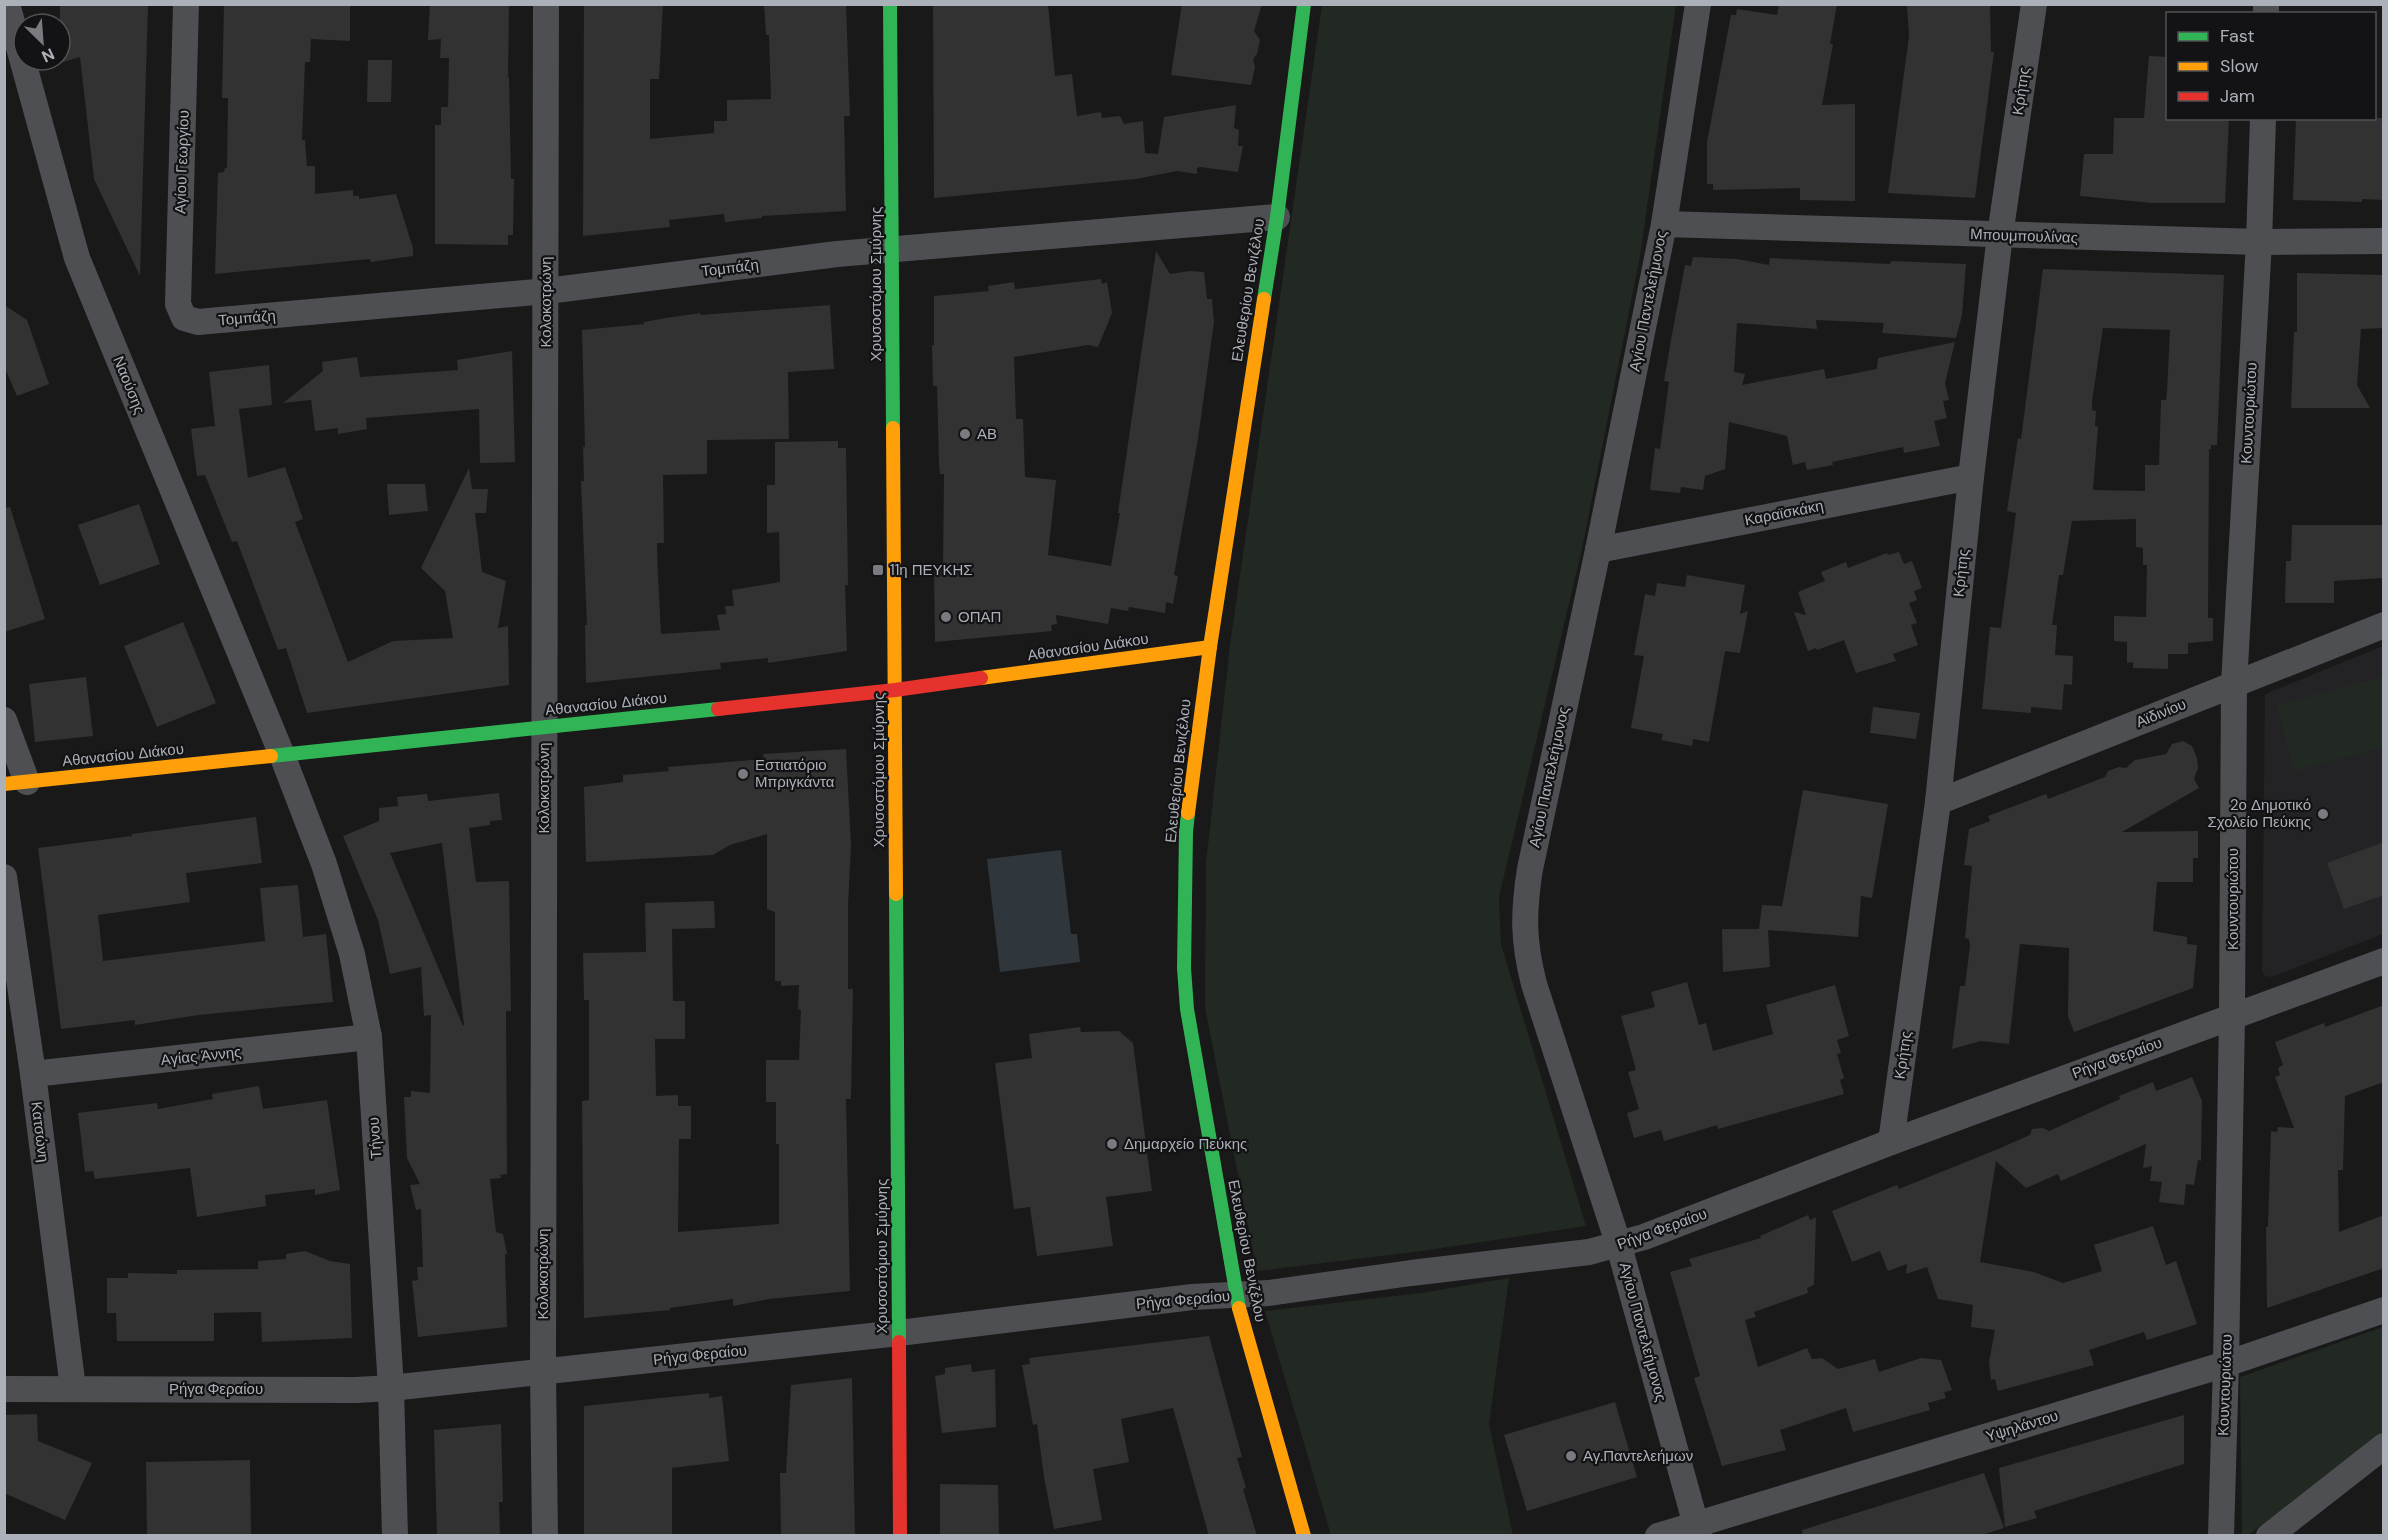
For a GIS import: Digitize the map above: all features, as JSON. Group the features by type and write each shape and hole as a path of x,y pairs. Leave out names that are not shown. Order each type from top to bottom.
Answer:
{"street":[{"name":"Ναούσης","path":"7,4 77,258 282,755"},
{"name":"Αγίου Γεωργίου","path":"184,318 178,304 186,4"},
{"name":"Κολοκοτρώνη","path":"545,1536 543,1372 546,4"},
{"name":"Χρυσοστόμου Σμύρνης","path":"890,4 900,1536"},
{"name":"Ελευθερίου Βενιζέλου","path":"1304,4 1276,217 1210,647 1186,832 1184,968 1187,1009 1236,1296 1304,1536"},
{"name":"Αγίου Παντελεήμονος","path":"1697,1531 1619,1246 1534,984 1526,953 1524,910 1530,869 1664,224 1698,4"},
{"name":"Κρήτης","path":"1891,1142 1938,802 1971,477 2000,235 2034,4"},
{"name":"Κουντουριώτου","path":"2221,1536 2232,1016 2234,684 2259,242 2263,120"},
{"name":"Τομπάζη","path":"184,318 198,322 546,291 837,254 1276,217"},
{"name":"Μπουμπουλίνας","path":"1664,224 2259,242 2384,241"},
{"name":"Καραϊσκάκη","path":"1598,550 1971,477"},
{"name":"Αϊδινίου","path":"1938,802 2384,625"},
{"name":"Αθανασίου Διάκου","path":"16,783 895,690 1210,647"},
{"path":"4,720 16,783"},
{"name":"Τήνου","path":"282,755 324,864 352,954 369,1037 391,1388 395,1536"},
{"name":"Κατσώνη","path":"4,877 33,1074 73,1388"},
{"name":"Ρήγα Φεραίου","path":"4,1389 356,1390 391,1388 899,1333 1192,1297 1236,1296 1589,1252 1619,1246 1891,1142 2384,961"},
{"name":"Αγίας Άννης","path":"33,1074 369,1037"},
{"name":"Υψηλάντου","path":"1659,1536 1697,1531 2226,1364 2384,1310"},
{"path":"2269,1536 2384,1446"}],"shaded area":[{"path":"1322,5 1676,5 1640,256 1582,549 1499,897 1501,944 1586,1226 1422,1251 1257,1271 1205,1008 1206,863 1230,645"},
{"name":"2ο Δημοτικό Σχολείο Πεύκης","path":"2383,646 2383,934 2272,977 2265,976 2262,971 2265,694"},
{"path":"2383,677 2383,748 2294,771 2277,705"},
{"path":"1061,850 1071,934 1077,934 1080,962 1000,972 987,859"},
{"path":"1509,1278 1489,1424 1513,1535 1331,1535 1265,1311 1421,1293"},
{"path":"2383,1327 2383,1432 2248,1535 2242,1535 2240,1377"}],"building":[{"path":"60,4 148,4 140,276 94,179 80,57 72,59 72,12 60,12"},
{"path":"224,4 350,4 350,41 311,39 310,62 305,62 302,140 305,140 307,166 315,166 315,194 353,190 353,196 359,196 359,199 396,194 413,248 413,256 371,262 370,259 215,274 218,173 224,172 227,168 228,98 222,98"},
{"path":"430,4 509,4 508,77 511,179 514,179 513,235 508,235 508,245 435,244 435,125 441,125 441,107 448,107 449,58 440,58 441,39 428,40"},
{"path":"584,4 663,4 659,79 650,79 650,139 714,133 714,121 727,121 727,100 771,99 769,35 766,35 764,4 846,4 850,116 844,116 846,211 762,216 762,218 725,222 724,214 669,220 670,227 583,236"},
{"path":"933,4 1048,4 1055,76 1072,74 1077,116 1101,112 1102,118 1120,116 1124,124 1143,121 1145,153 1158,154 1164,117 1236,105 1234,128 1239,130 1238,146 1243,146 1238,172 1200,167 1197,168 1197,174 1177,171 1136,179 934,198"},
{"path":"1182,4 1262,4 1254,31 1260,40 1257,54 1253,59 1255,67 1251,85 1171,75"},
{"path":"1779,4 1837,4 1830,44 1833,44 1822,105 1855,104 1855,201 1800,200 1800,188 1713,190 1713,184 1707,184 1707,142 1731,15 1736,15 1737,9 1777,15"},
{"path":"1907,4 1990,4 1991,52 1994,52 1975,198 1888,193 1909,36"},
{"path":"2149,56 2166,57 2166,120 2229,120 2225,203 2152,203 2080,196 2084,154 2113,154 2114,118 2144,118"},
{"path":"368,60 392,60 391,102 367,102"},
{"path":"2376,118 2384,118 2384,200 2362,199 2362,202 2293,200 2296,120 2376,120"},
{"path":"1156,251 1170,274 1189,271 1204,272 1207,299 1212,299 1214,322 1198,439 1174,575 1178,576 1173,604 1166,602 1165,613 1129,607 1128,611 1111,608 1108,624 1056,615 1057,624 1051,625 1052,631 935,642 934,570 943,567 944,474 940,474 939,464 937,386 933,386 934,296 989,291 988,286 1014,282 1015,289 1101,279 1102,284 1107,282 1112,313 1098,347 1088,345 1014,357 1016,419 1023,419 1025,477 1056,480 1048,555 1111,566"},
{"path":"1693,257 1737,259 1769,265 1770,258 1890,264 1891,261 1966,264 1962,315 1956,338 1882,333 1884,323 1816,320 1817,329 1737,323 1734,372 1745,374 1742,385 1824,369 1826,379 1877,369 1878,358 1955,342 1945,383 1949,400 1943,401 1947,418 1934,421 1940,446 1904,453 1903,447 1832,462 1833,465 1807,470 1805,462 1793,465 1787,436 1729,422 1725,469 1705,476 1703,490 1681,487 1680,493 1650,490 1655,448 1660,449 1669,382 1664,381 1671,340 1685,265 1691,266"},
{"path":"2043,269 2224,275 2217,445 2211,445 2209,449 2208,618 2213,618 2213,641 2188,643 2188,654 2168,654 2168,669 2133,668 2133,662 2127,663 2127,642 2114,641 2114,616 2146,617 2147,565 2143,565 2143,548 2136,547 2136,519 2072,521 2063,575 2059,575 2052,625 2057,625 2055,655 2073,656 2072,685 2064,684 2062,710 2031,707 2031,713 1982,709 1990,627 2001,628 2016,513 2007,511 2018,438 2021,439","holes":["2103,328 2170,330 2166,400 2161,400 2159,465 2145,465 2145,491 2093,490 2098,427 2095,426 2096,411 2092,410 2092,401"]},
{"path":"2297,273 2384,275 2384,328 2361,329 2357,385 2370,408 2291,408 2294,332 2297,332"},
{"path":"4,305 27,320 49,384 17,396 4,366"},
{"path":"830,305 834,369 788,372 789,439 707,440 707,474 663,475 664,543 657,543 658,577 661,634 720,630 717,615 726,614 725,606 734,606 732,590 780,582 779,532 767,533 767,485 775,485 775,442 838,441 838,448 846,448 847,651 768,663 768,658 720,663 721,669 586,683 585,625 587,625 581,481 584,481 583,447 585,447 582,330 644,324 644,322 700,313 701,315"},
{"path":"512,351 515,462 480,463 479,409 366,418 367,429 338,434 338,428 315,431 311,400 283,403 323,371 322,362 357,357 360,377 458,370 457,360"},
{"path":"269,365 272,405 239,409 248,478 285,467 303,519 295,522 348,662 393,641 453,638 445,591 421,568 469,468 472,489 488,489 486,513 475,513 482,572 506,581 498,628 508,626 509,685 307,713 286,648 278,650 237,541 232,542 205,475 197,476 191,429 215,426 209,372"},
{"path":"387,484 425,484 428,511 389,515"},
{"path":"139,504 160,564 100,585 78,525"},
{"path":"10,507 45,619 4,632 4,508"},
{"path":"2292,525 2384,525 2384,578 2334,581 2334,603 2285,603 2286,561 2291,561"},
{"path":"1899,552 1904,564 1912,561 1922,588 1914,591 1917,600 1909,603 1917,623 1911,625 1918,645 1893,654 1896,661 1856,673 1844,640 1808,651 1794,612 1806,615 1798,592 1825,581 1821,572 1846,562 1848,568 1887,553 1888,555"},
{"path":"1687,575 1745,585 1740,614 1748,611 1740,653 1725,651 1709,742 1693,739 1692,746 1661,740 1663,734 1631,728 1644,656 1634,655 1645,594 1655,596 1657,583 1685,587"},
{"path":"183,622 216,703 157,727 124,646"},
{"path":"86,677 93,736 35,742 29,684"},
{"path":"1873,707 1920,713 1916,739 1870,733"},
{"path":"2183,741 2192,746 2197,758 2198,768 2194,779 2199,788 2122,832 2198,831 2198,858 2193,858 2193,882 2157,882 2153,931 2187,937 2187,944 2197,945 2193,988 2074,1032 2068,1016 2069,948 2020,944 2009,1044 1981,1041 1952,1049 1960,986 1965,986 1970,945 1969,939 1965,938 1972,866 1964,865 1969,829 1990,821 1988,816 2046,794 2048,799 2105,777 2108,771 2119,767 2126,768 2135,760 2166,754 2172,744"},
{"path":"846,749 851,845 848,989 853,989 851,1099 846,1099 850,1291 769,1299 733,1306 733,1299 670,1308 670,1310 584,1318 582,1101 589,1100 589,1000 584,1000 583,953 646,952 645,903 714,901 715,928 672,929 673,1001 685,1001 685,1039 655,1039 656,1096 678,1095 678,1106 691,1106 691,1139 679,1139 678,1232 779,1224 779,1144 776,1144 776,1102 766,1102 766,1060 799,1060 801,1010 798,1009 799,985 781,986 781,981 775,981 775,912 767,909 767,834 730,845 713,855 586,862 584,787 623,782 623,775 669,771 668,767 764,759 763,754"},
{"path":"1803,790 1888,804 1872,898 1861,896 1858,937 1768,930 1770,967 1723,972 1722,929 1759,929 1762,905 1782,906"},
{"path":"499,793 502,820 490,821 490,825 469,828 476,882 509,881 511,1011 506,1011 507,1174 500,1175 501,1178 490,1179 496,1232 503,1234 507,1254 505,1254 507,1327 418,1337 412,1281 418,1280 417,1267 423,1267 421,1209 416,1210 410,1185 420,1184 407,1158 404,1097 411,1097 411,1091 430,1093 431,1015 424,1016 421,967 390,974 378,920 343,836 379,821 379,808 398,806 397,797 427,794 428,801","holes":["442,843 463,1026 390,853"]},
{"path":"256,817 262,863 186,873 190,902 98,915 103,961 265,941 260,888 298,885 303,937 326,934 333,1002 198,1015 135,1025 135,1020 61,1029 38,848"},
{"path":"2384,842 2384,895 2344,909 2327,863"},
{"path":"1687,982 1699,1025 1706,1023 1713,1051 1773,1034 1766,1005 1835,985 1849,1036 1837,1040 1841,1053 1837,1054 1844,1078 1840,1080 1844,1094 1718,1129 1717,1125 1664,1141 1661,1130 1634,1138 1627,1113 1639,1109 1628,1072 1636,1070 1621,1016 1655,1007 1651,992"},
{"path":"2384,1005 2384,1082 2345,1096 2343,1170 2338,1170 2339,1232 2384,1215 2384,1268 2267,1308 2266,1227 2268,1227 2271,1131 2277,1132 2278,1127 2294,1128 2275,1077 2280,1075 2278,1068 2283,1065 2275,1042 2324,1023 2325,1027"},
{"path":"1080,1027 1081,1032 1119,1031 1133,1043 1152,1191 1106,1197 1113,1246 1037,1256 1030,1207 1014,1209 995,1063 1032,1058 1029,1034"},
{"path":"2192,1077 2202,1101 2201,1161 2198,1160 2194,1185 2186,1184 2184,1205 2159,1202 2162,1182 2150,1181 2152,1166 2143,1168 2146,1144 2061,1181 2058,1174 2026,1188 1996,1161 1980,1262 2034,1272 2063,1283 2102,1271 2094,1245 2153,1226 2166,1265 2176,1261 2197,1324 2147,1340 2144,1332 2089,1350 2094,1365 1998,1391 1995,1379 1991,1380 1989,1362 1995,1330 1971,1327 1973,1305 1938,1299 1927,1267 1906,1274 1907,1264 1888,1271 1880,1251 1852,1262 1832,1211 1897,1185 1899,1189 1998,1149 2030,1135 2032,1129 2043,1128 2049,1131 2120,1099 2119,1096 2153,1082 2156,1091"},
{"path":"259,1086 263,1109 327,1100 340,1190 315,1195 315,1189 265,1195 266,1206 197,1217 190,1168 95,1179 93,1171 85,1172 78,1113 157,1103 158,1109 213,1099 212,1094"},
{"path":"1808,1215 1810,1220 1816,1217 1814,1285 1807,1288 1808,1293 1754,1312 1756,1317 1745,1320 1758,1367 1807,1348 1812,1359 1822,1358 1838,1369 1875,1359 1879,1372 1921,1358 1941,1360 1952,1390 1944,1392 1946,1398 1928,1403 1930,1410 1853,1432 1846,1408 1780,1430 1786,1450 1722,1466 1694,1378 1700,1376 1670,1272 1692,1266 1689,1259 1761,1238 1760,1236"},
{"path":"305,1251 330,1261 350,1264 352,1338 262,1342 261,1312 214,1313 214,1341 117,1341 116,1313 107,1313 107,1278 128,1278 128,1273 177,1274 177,1270 258,1269 258,1261 286,1259 286,1254"},
{"path":"1209,1336 1242,1457 1237,1458 1246,1488 1243,1489 1257,1536 1209,1536 1173,1408 1121,1419 1129,1462 1093,1469 1102,1520 1054,1529 1037,1424 1033,1425 1022,1365 1030,1364 1029,1358"},
{"path":"971,1364 972,1372 995,1369 996,1427 942,1433 935,1376 945,1374 945,1368"},
{"path":"852,1378 855,1536 781,1536 780,1473 786,1473 791,1385"},
{"path":"709,1393 709,1398 722,1396 729,1461 672,1468 672,1536 584,1536 584,1406"},
{"name":"Αγ.Παντελεήμων","path":"1615,1402 1637,1477 1527,1511 1504,1435"},
{"path":"37,1414 38,1441 92,1463 65,1520 4,1493 4,1415"},
{"path":"2184,1415 2184,1464 2034,1511 2037,1518 2005,1527 1999,1468"},
{"path":"501,1424 503,1502 499,1502 500,1536 437,1535 434,1430"},
{"path":"250,1460 251,1536 147,1536 146,1462"},
{"path":"1984,1473 2004,1528 1978,1536 1803,1536 1802,1530"},
{"path":"940,1484 998,1485 999,1536 940,1536"}],"traffic: fast":[{"path":"890,4 893,428"},
{"path":"1264,299 1277,217 1304,4"},
{"path":"271,756 718,709"},
{"path":"1188,813 1184,968 1187,1009 1239,1308"},
{"path":"896,894 899,1342"}],"traffic: slow":[{"path":"1188,813 1210,647 1264,299"},
{"path":"893,428 896,894"},
{"path":"981,678 1210,647"},
{"path":"4,784 271,756"},
{"path":"1239,1308 1304,1536"}],"traffic: jam":[{"path":"718,709 895,690 981,678"},
{"path":"899,1342 900,1536"}],"place":[{"name":"ΑΒ","path":"965,434"},
{"name":"11η ΠΕΥΚΗΣ","path":"878,570"},
{"name":"ΟΠΑΠ","path":"946,617"},
{"name":"Εστιατόριο Μπριγκάντα","path":"743,774"},
{"name":"2ο Δημοτικό Σχολείο Πεύκης","path":"2323,814"},
{"name":"Δημαρχείο Πεύκης","path":"1112,1144"},
{"name":"Αγ.Παντελεήμων","path":"1571,1456"}]}
